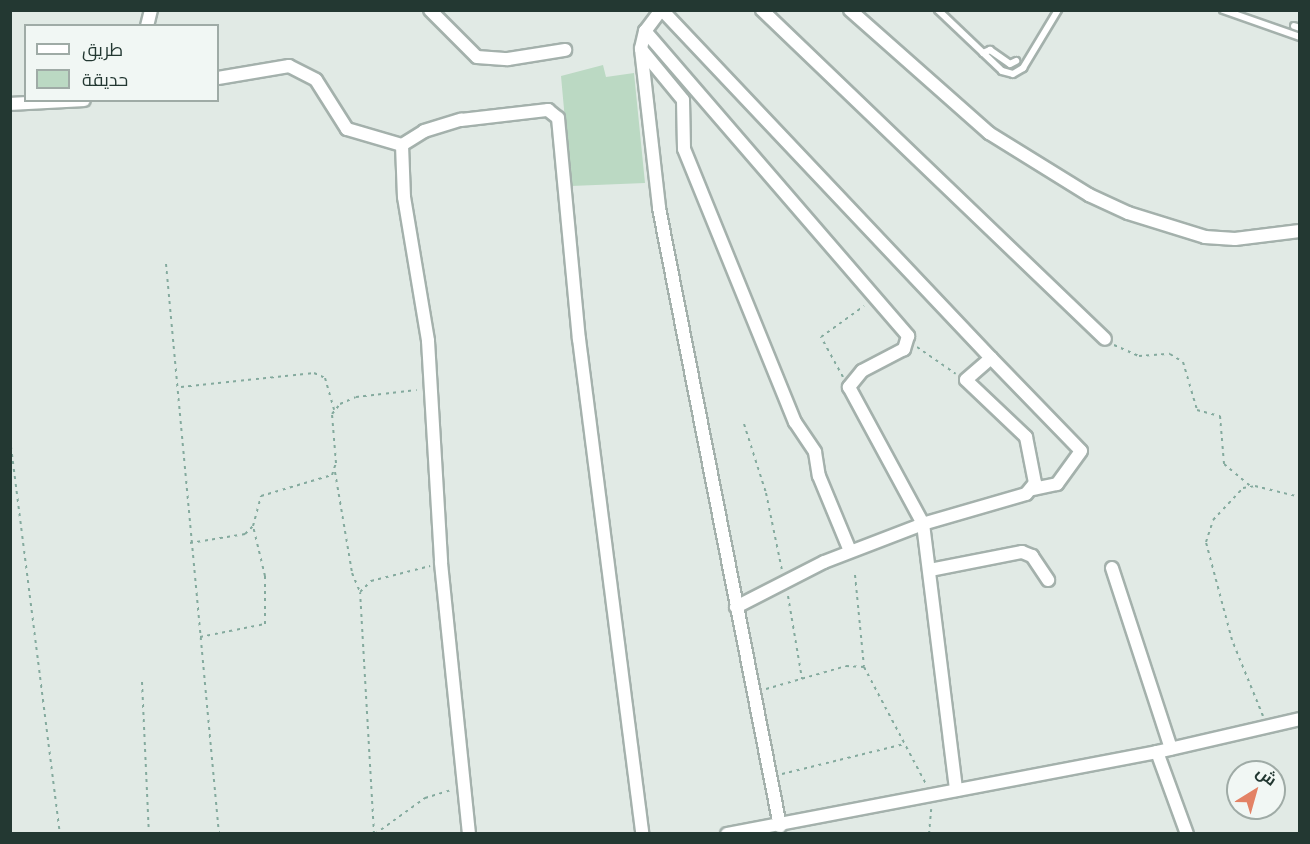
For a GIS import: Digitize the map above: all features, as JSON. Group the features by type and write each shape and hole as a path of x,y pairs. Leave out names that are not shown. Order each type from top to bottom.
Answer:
{"street":[{"path":"430,10 477,57 508,59 565,50"},
{"path":"736,607 850,551 923,524 1033,489 1057,484 1081,451 872,238 661,10 645,31 641,49 659,208 752,693 780,826"},
{"path":"762,10 1105,339"},
{"path":"850,10 989,133 1089,195 1128,213 1205,237 1235,239 1299,231"},
{"path":"645,31 876,298 909,342 853,378 849,387 923,524 956,790"},
{"path":"641,49 683,100 684,149 795,422 815,452 819,476 850,551"},
{"path":"219,78 289,66 316,80 347,129 402,145 424,131 461,120 548,110 558,118 579,339 642,834"},
{"path":"10,104 47,102"},
{"path":"402,145 404,197 428,341 441,563 469,834"},
{"path":"991,358 966,380 1026,437 1033,489"},
{"path":"930,570 1022,552 1032,556 1048,580"},
{"path":"1112,568 1171,749"},
{"path":"727,834 780,826 1157,752 1299,719"},
{"path":"1157,752 1187,834"}],"lane":[{"path":"938,10 1002,71 1019,71 1058,10"},
{"path":"1223,10 1299,37"},
{"path":"983,54 990,50 1010,64 1016,61"}],"path":[{"path":"166,264 181,387 190,543 219,834"},
{"path":"849,387 821,337 876,298"},
{"path":"1105,339 1139,356 1170,354 1183,362 1197,410 1220,416 1226,467 1250,486 1299,497"},
{"path":"909,342 966,380"},
{"path":"181,387 314,374 325,378 334,410 335,472 352,573 360,592 374,834"},
{"path":"334,410 356,397 429,388"},
{"path":"744,424 766,493 802,679"},
{"path":"10,439 60,834"},
{"path":"200,637 265,624 265,576 253,526 261,496 335,472"},
{"path":"1250,486 1236,493 1213,520 1207,554 1232,640 1267,727"},
{"path":"190,543 244,534 253,526"},
{"path":"360,592 370,581 441,563"},
{"path":"855,575 864,667 932,795 929,834"},
{"path":"752,693 846,666 864,667"},
{"path":"142,682 149,834"},
{"path":"770,777 905,743"},
{"path":"374,834 425,798 463,787"}],"green space":[{"path":"603,65 606,77 634,73 645,183 571,186 561,76"}]}
